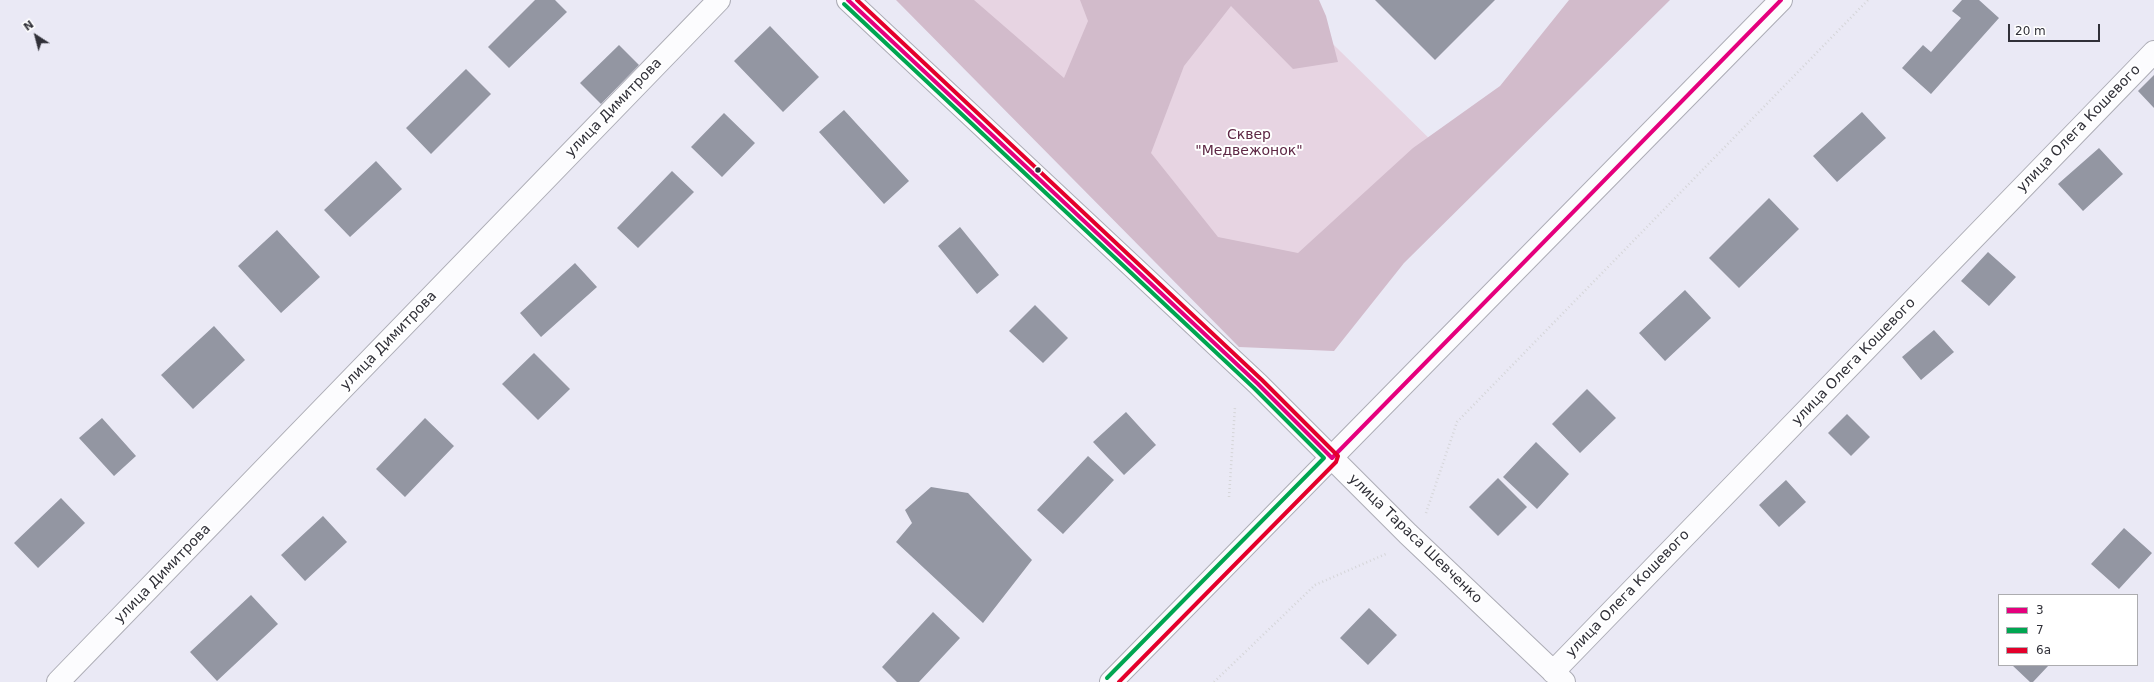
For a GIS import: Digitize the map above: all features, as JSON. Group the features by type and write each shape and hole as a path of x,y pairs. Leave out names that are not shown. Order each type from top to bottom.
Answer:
{"street":[{"name":"улица Димитрова","path":"58,682 719,0"},
{"name":"улица Тараса Шевченко","path":"848,0 1252,379 1414,539 1559,677"},
{"path":"1112,682 1781,0"},
{"name":"улица Олега Кошевого","path":"1559,677 2154,52"}],"path":[{"path":"1425,518 1457,422 1868,0"},
{"path":"1229,497 1235,407"},
{"path":"1214,682 1316,585 1388,553"}],"green space":[{"name":"Сквер \"Медвежонок\"","path":"906,0 1288,0 1440,149 1260,332"}],"shaded area":[{"path":"896,0 974,0 1064,78 1088,21 1080,0 1319,0 1326,16 1338,62 1293,69 1231,6 1184,66 1151,153 1218,237 1298,253 1413,148 1500,86 1569,0 1670,0 1404,263 1334,351 1239,347"}],"building":[{"path":"535,0 555,0 567,12 509,68 488,47"},
{"path":"1375,0 1495,0 1435,60"},
{"path":"1962,0 1979,0 1999,18 1931,94 1902,68 1923,45 1931,52 1961,18 1952,11"},
{"path":"770,26 819,77 783,112 734,61"},
{"path":"619,45 639,65 601,104 580,83"},
{"path":"466,69 491,94 431,154 406,128"},
{"path":"2154,75 2154,108 2138,91"},
{"path":"844,110 909,181 884,204 819,132"},
{"path":"1862,112 1886,138 1837,182 1813,156"},
{"path":"724,113 755,143 722,177 691,147"},
{"path":"2099,148 2123,174 2083,211 2058,184"},
{"path":"376,161 402,189 350,237 324,210"},
{"path":"672,171 694,192 638,248 617,228"},
{"path":"1769,198 1799,229 1739,288 1709,258"},
{"path":"960,227 999,275 977,294 938,246"},
{"path":"277,230 320,277 281,313 238,266"},
{"path":"1988,252 2016,277 1989,306 1961,281"},
{"path":"575,263 597,287 541,337 520,313"},
{"path":"1685,290 1711,318 1665,361 1639,333"},
{"path":"1035,305 1068,338 1043,363 1009,331"},
{"path":"214,326 245,360 193,409 161,375"},
{"path":"1934,330 1954,352 1921,380 1902,357"},
{"path":"534,353 570,389 538,420 502,384"},
{"path":"1587,389 1616,418 1580,453 1552,424"},
{"path":"1126,412 1156,445 1124,475 1093,442"},
{"path":"1847,414 1870,437 1851,456 1828,433"},
{"path":"102,418 136,456 114,476 79,438"},
{"path":"425,418 454,446 405,497 376,469"},
{"path":"1536,442 1569,474 1537,509 1503,477"},
{"path":"1088,456 1114,480 1063,534 1037,510"},
{"path":"1498,478 1527,507 1498,536 1469,507"},
{"path":"1786,480 1806,502 1779,527 1759,505"},
{"path":"931,487 968,493 1032,560 983,623 896,542 912,523 905,510"},
{"path":"61,498 85,523 38,568 14,543"},
{"path":"323,516 347,542 305,581 281,555"},
{"path":"2124,528 2152,553 2119,589 2091,564"},
{"path":"251,595 278,624 217,681 190,652"},
{"path":"1369,608 1397,635 1368,665 1340,638"},
{"path":"933,612 960,638 919,682 897,682 882,667"},
{"path":"2013,666 2048,666 2033,682 2030,682"}],"transit line":[{"name":"3","path":"848,0 1258,384 1332,458 1781,0"},
{"name":"6а","path":"857,0 1262,380 1338,456 1336,462 1119,682"},
{"name":"7","path":"844,4 1254,388 1324,458 1107,678"}]}
